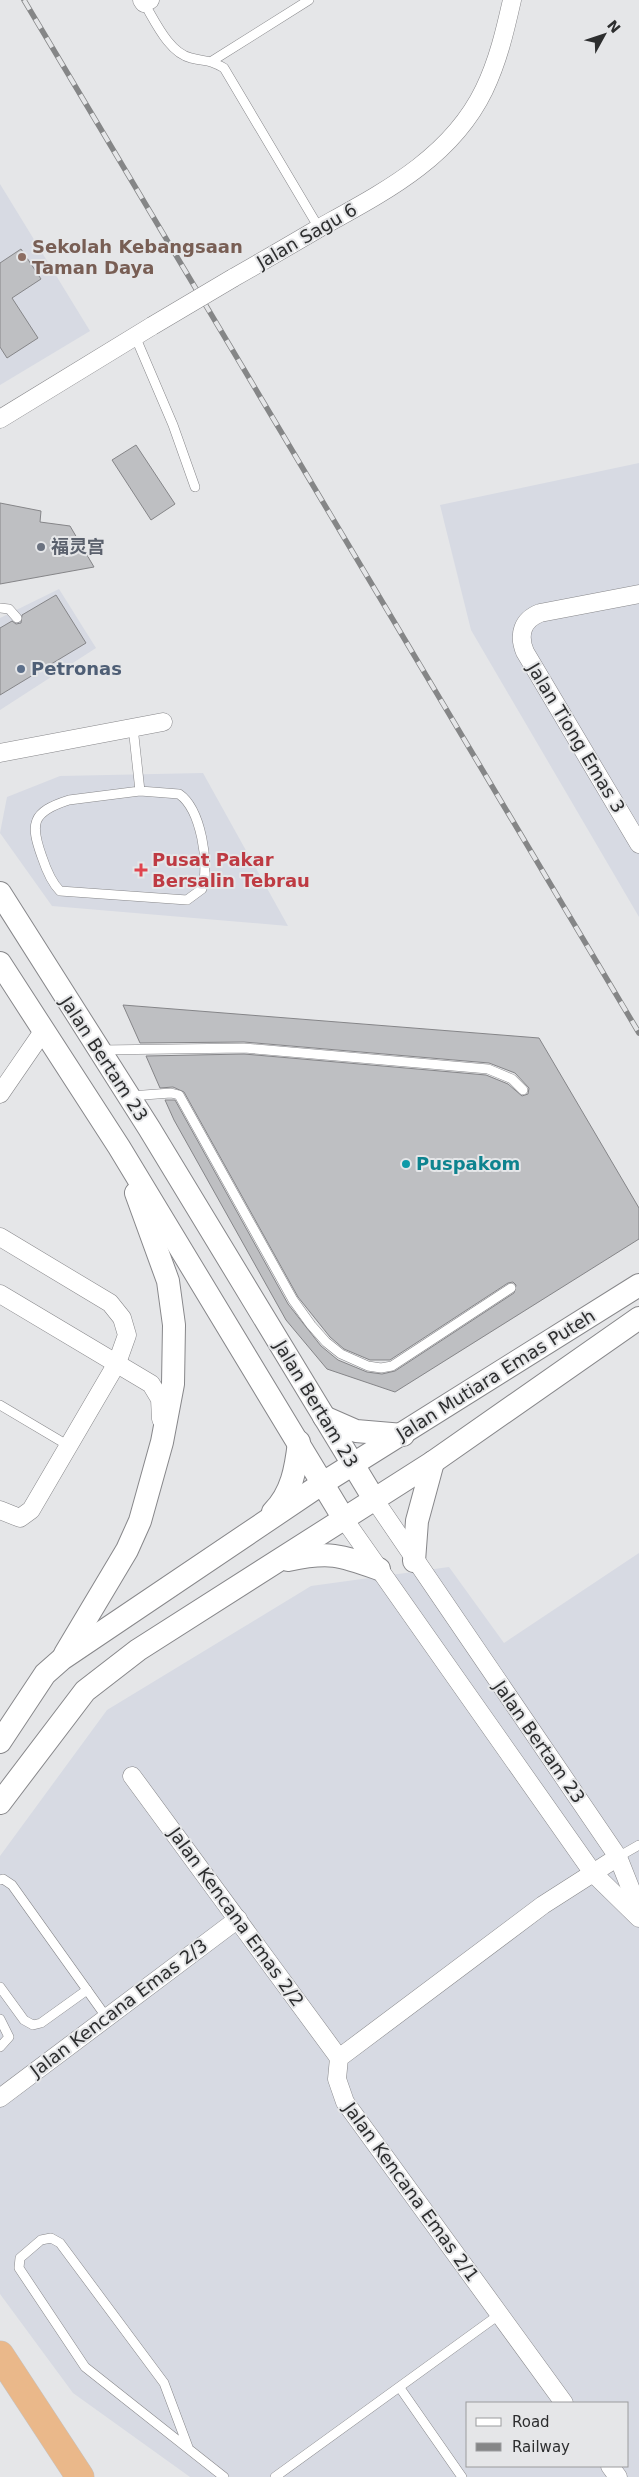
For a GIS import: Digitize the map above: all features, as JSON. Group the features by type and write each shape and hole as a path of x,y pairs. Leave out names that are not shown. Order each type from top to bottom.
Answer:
{"highway":[{"path":"0,2356 80,2477"}],"street":[{"name":"Jalan Sagu 6","path":"1,415 383,192 413,172 440,150 459,129 484,92 498,60 512,0"},
{"name":"Jalan Tiong Emas 3","path":"639,594 540,613 526,622 522,629 521,644 639,844"},
{"path":"2,754 163,722"},
{"name":"Jalan Bertam 23","path":"0,893 374,1500 618,1857 639,1910"},
{"name":"Jalan Bertam 23","path":"0,963 119,1147 324,1483 344,1519 593,1873 639,1918"},
{"path":"0,1094 44,1030"},
{"path":"62,1659 134,1535 140,1521 162,1442 173,1384 174,1325 168,1282 119,1147"},
{"path":"0,1237 110,1303 122,1318 128,1336 117,1363 31,1510 20,1518 0,1510"},
{"name":"Jalan Mutiara Emas Puteh","path":"324,1483 639,1285"},
{"path":"0,1294 151,1384 157,1391 161,1411 162,1442"},
{"name":"Jalan Mutiara Emas Puteh","path":"344,1519 433,1462 639,1318"},
{"path":"324,1417 356,1431 403,1435"},
{"path":"256,1528 284,1501 296,1468 299,1442"},
{"path":"414,1561 416,1521 433,1462"},
{"name":"Jalan Bertam 23","path":"0,1742 45,1674 62,1659 324,1483"},
{"path":"0,1803 85,1691 138,1650 344,1519"},
{"path":"277,1562 312,1554 339,1555 379,1569"},
{"name":"Jalan Kencana Emas 2/2","path":"132,1776 339,2058"},
{"path":"339,2058 543,1905 618,1857"},
{"name":"Jalan Kencana Emas 2/3","path":"0,2098 238,1919"},
{"name":"Jalan Kencana Emas 2/1","path":"339,2058 337,2079 345,2102 563,2402"}],"lane":[{"path":"212,60 309,0"},
{"path":"146,1 163,34 178,52 190,58 212,60 224,68 319,228"},
{"path":"135,336 173,425 195,487"},
{"path":"0,608 10,609 17,618"},
{"path":"133,727 140,791"},
{"path":"140,791 179,794 193,809 205,858 206,874 202,889 187,900 60,891 46,866 34,835 34,827 40,816 59,803 68,800 140,791"},
{"path":"98,1050 244,1048 488,1069 512,1079 523,1090"},
{"path":"127,1097 171,1093 181,1098 293,1300 326,1342 356,1362 381,1368 403,1361 511,1288"},
{"path":"0,1405 69,1446"},
{"path":"618,1857 639,1845"},
{"path":"0,1880 3,1879 12,1885 106,2018"},
{"path":"0,1987 24,2020 33,2025 40,2023 87,1990"},
{"path":"0,2019 9,2037 0,2047"},
{"path":"188,2447 164,2383 60,2243 51,2238 41,2240 23,2254 18,2263 19,2268 85,2367 224,2477"},
{"path":"275,2477 288,2474 500,2314"},
{"path":"400,2388 462,2477"}],"shaded area":[{"name":"Sekolah Kebangsaan Taman Daya","path":"0,184 90,331 0,385"},
{"path":"639,463 639,917 471,630 440,505"},
{"name":"Petronas","path":"59,589 96,648 0,710 0,618"},
{"name":"Pusat Pakar Bersalin Tebrau","path":"203,773 288,926 52,906 0,833 7,797 60,776"},
{"path":"639,1553 639,2477 190,2477 73,2393 0,2294 0,1856 107,1710 311,1586 449,1567 504,1643"}],"building":[{"path":"21,249 41,279 12,298 38,338 7,358 0,347 0,263"},
{"path":"136,445 175,504 151,520 112,460"},
{"name":"福灵宫","path":"0,503 41,511 40,522 70,526 94,567 0,584"},
{"name":"Petronas","path":"56,595 86,643 0,695 0,628 12,621 16,624 21,623 22,615"},
{"name":"Puspakom","path":"123,1005 539,1038 639,1208 639,1239 395,1392 327,1369 286,1320 174,1120 165,1100 175,1100 288,1304 321,1346 338,1360 367,1372 382,1374 395,1371 514,1293 516,1285 513,1282 508,1283 390,1360 370,1360 344,1349 330,1337 298,1297 184,1092 173,1087 160,1088 146,1056 244,1054 486,1075 508,1084 522,1096 528,1094 529,1088 515,1073 489,1063 244,1042 140,1043"}],"railway":[{"path":"24,0 639,1033"}],"place":[{"name":"Sekolah Kebangsaan Taman Daya","path":"22,257"},
{"name":"福灵宫","path":"41,547"},
{"name":"Petronas","path":"21,669"},
{"name":"Pusat Pakar Bersalin Tebrau","path":"141,870"},
{"name":"Puspakom","path":"406,1164"}]}
